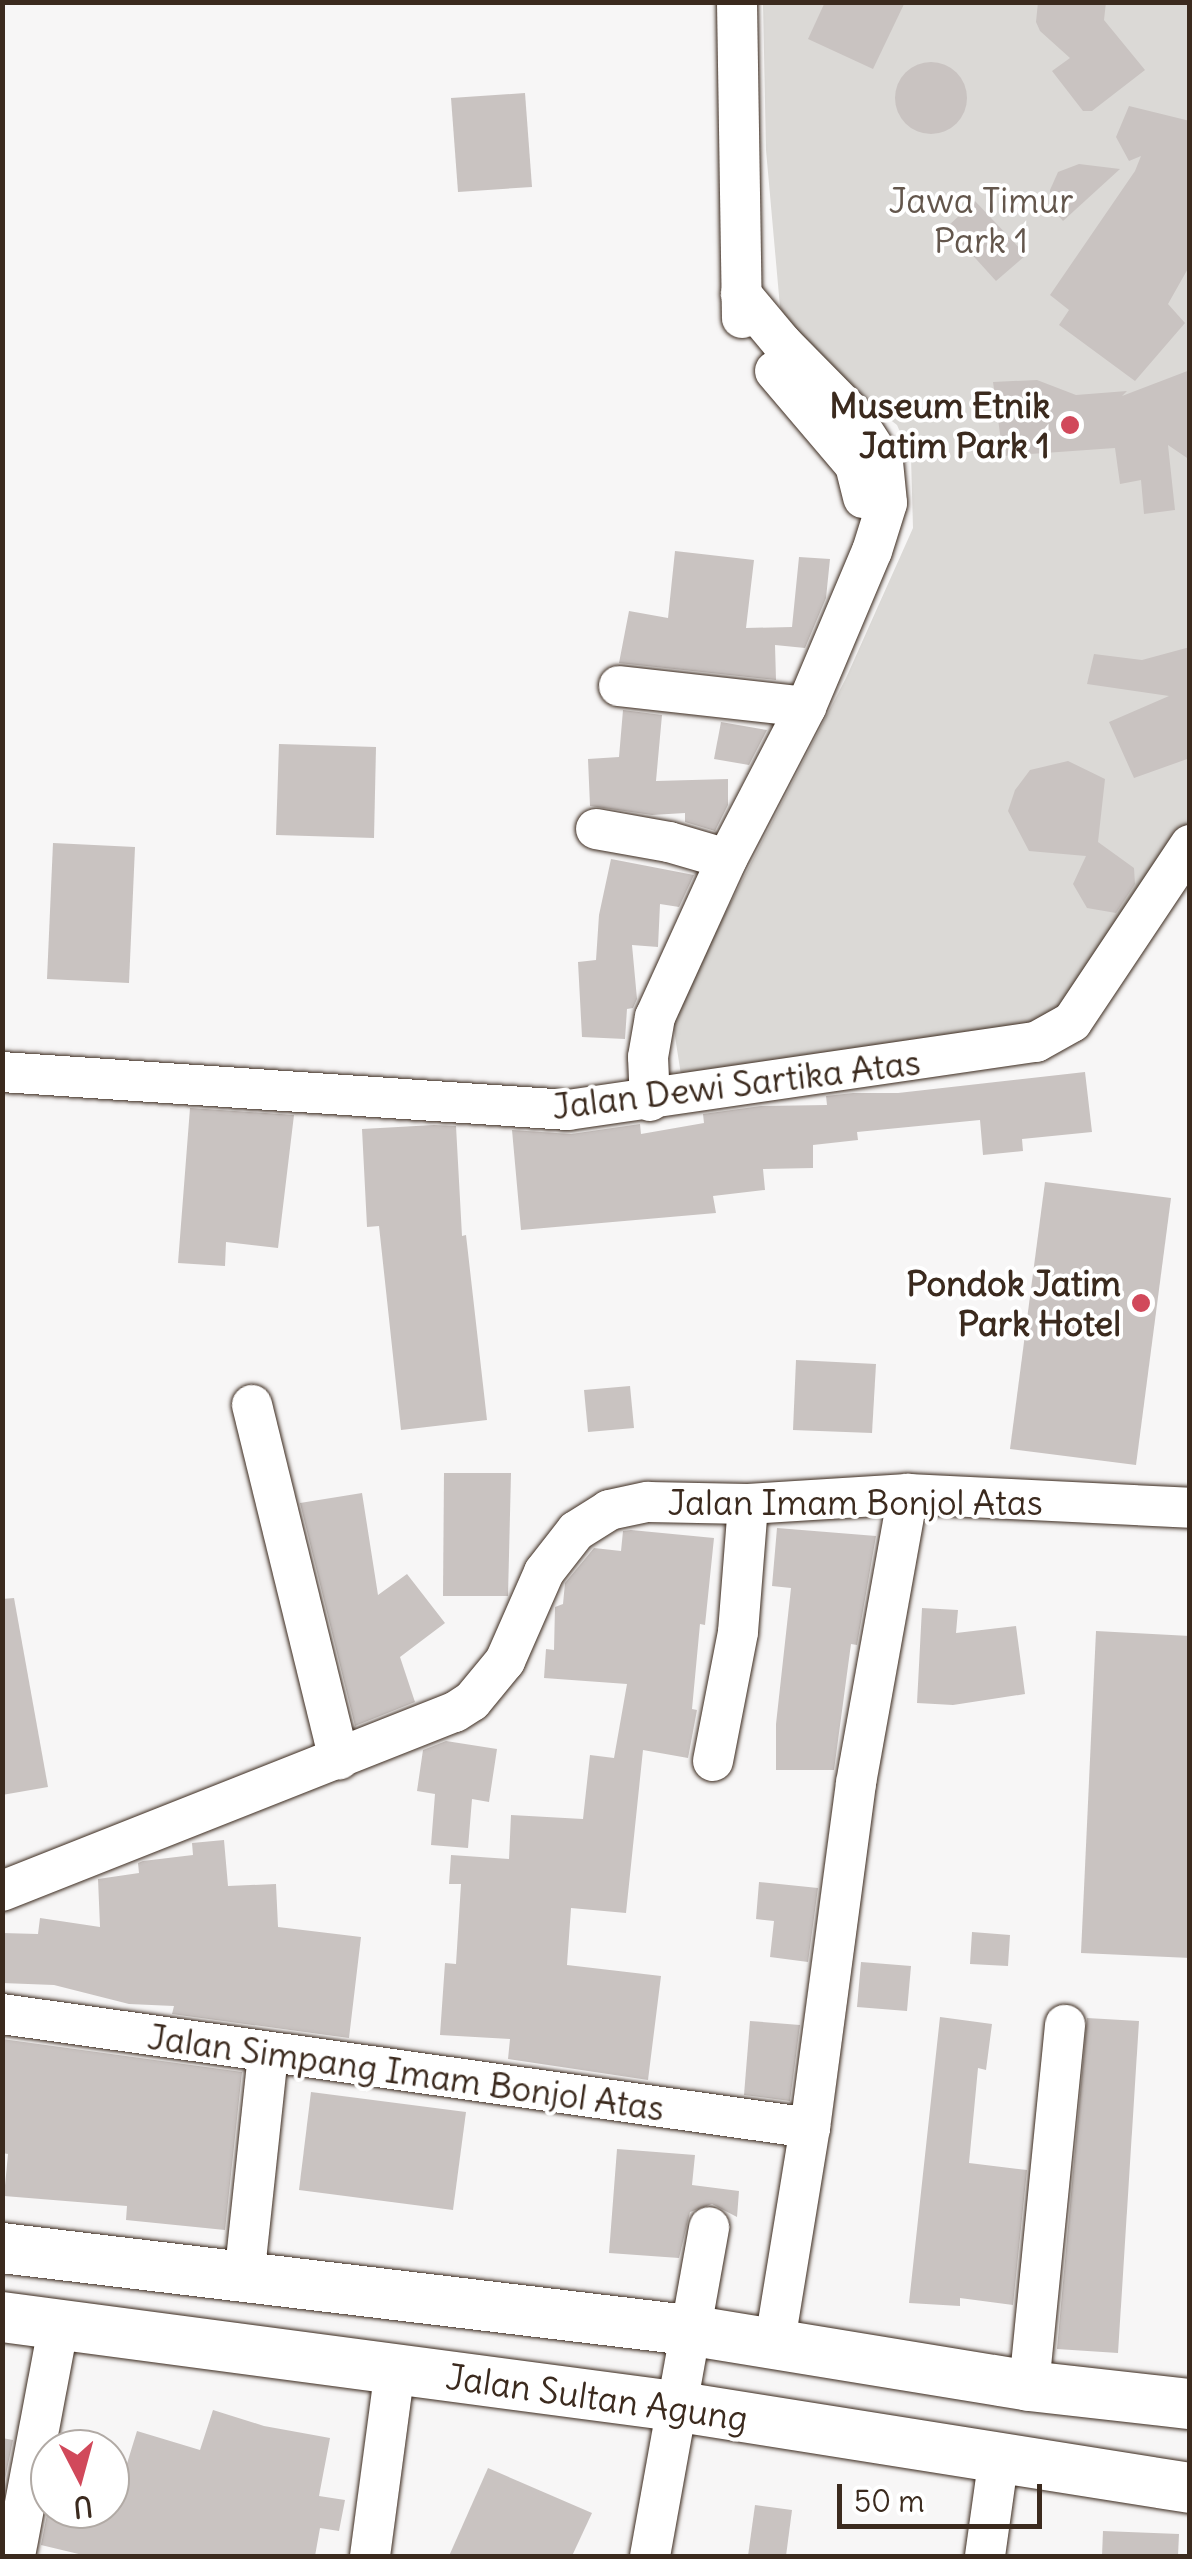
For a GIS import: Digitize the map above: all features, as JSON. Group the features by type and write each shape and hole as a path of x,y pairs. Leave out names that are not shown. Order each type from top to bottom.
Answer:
{"main road":[{"name":"Jalan Sultan Agung","path":"2,2248 688,2330 1029,2386 1190,2404"},
{"name":"Jalan Sultan Agung","path":"2,2316 674,2406 1190,2488"}],"street":[{"path":"650,1101 648,1057 655,1017 727,859 806,707 872,551 887,503 882,462 852,414 782,343 741,294 736,2"},
{"path":"619,686 806,707"},
{"path":"596,829 668,842 727,859"},
{"name":"Jalan Dewi Sartika Atas","path":"2,1072 568,1110 1036,1042 1072,1022 1178,893 1190,845"},
{"path":"252,1405 339,1759"},
{"path":"775,2342 810,2128 856,1784 908,1494"},
{"name":"Jalan Imam Bonjol Atas","path":"2,1891 455,1712 472,1701 505,1661 544,1572 576,1531 609,1510 648,1502 748,1504 908,1494 1190,1508"},
{"path":"713,1761 738,1632 748,1504"},
{"name":"Jalan Simpang Imam Bonjol Atas","path":"2,2014 810,2128"},
{"path":"1029,2386 1066,2025"},
{"path":"244,2279 268,2054"},
{"path":"650,2556 674,2406 688,2330 700,2297 710,2227"},
{"path":"15,2556 59,2324"},
{"path":"370,2556 395,2369"},
{"path":"985,2556 998,2457"}],"green space":[{"name":"Jawa Timur Park 1","path":"763,3 1189,3 1189,823 1162,858 1085,995 1040,1029 681,1075 672,1017 846,678 913,528 911,457 897,425 824,369 803,347 780,307 766,150"}],"building":[{"path":"825,2 905,2 873,69 808,39"},
{"path":"1038,2 1106,2 1104,20 1145,70 1092,111 1083,111 1052,71 1070,58 1040,31 1036,22"},
{"path":"931,62 956,73 967,98 956,123 931,134 906,123 895,98 906,73"},
{"path":"525,93 532,187 458,192 451,98"},
{"path":"1129,106 1190,121 1190,265 1168,304 1185,323 1135,381 1059,325 1069,310 1050,295 1135,171 1141,156 1129,161 1116,137"},
{"path":"1079,164 1120,169 1063,221 1051,207 1050,190 1058,172"},
{"path":"975,201 1026,255 996,281 947,227"},
{"path":"1190,370 1190,460 1168,445 1175,510 1144,514 1141,480 1120,484 1115,448 1003,456 993,382 1037,380 1076,395 1127,391 1122,396"},
{"path":"675,551 754,560 746,628 792,627 799,557 830,559 826,598 805,648 775,645 776,680 619,663 629,611 668,618"},
{"path":"1190,647 1190,758 1134,778 1109,722 1169,696 1087,684 1094,654 1142,660"},
{"path":"623,710 662,715 656,781 728,779 728,805 715,831 685,822 685,813 652,815 590,806 588,759 619,757"},
{"path":"721,722 767,730 749,765 714,759"},
{"path":"279,744 376,747 374,838 276,835"},
{"path":"1068,761 1105,779 1098,842 1134,868 1135,884 1116,913 1087,908 1073,884 1086,856 1029,851 1008,811 1015,790 1030,770"},
{"path":"53,843 135,847 129,983 47,979"},
{"path":"611,859 694,875 679,907 660,904 658,947 632,945 637,999 633,1008 627,1009 625,1039 582,1037 578,962 596,960 599,915"},
{"path":"1085,1072 1092,1132 1022,1139 1023,1151 983,1155 980,1120 857,1132 858,1140 813,1145 813,1168 763,1169 765,1190 713,1196 716,1213 521,1230 512,1130 571,1134 640,1124 641,1134 704,1123 703,1114 761,1106 827,1105 826,1096 898,1093"},
{"path":"190,1108 294,1115 278,1248 226,1242 225,1266 178,1263"},
{"path":"456,1126 462,1236 466,1235 487,1420 401,1430 379,1226 367,1227 362,1129"},
{"path":"1045,1182 1171,1198 1136,1465 1010,1449"},
{"path":"796,1360 876,1364 872,1433 793,1430"},
{"path":"630,1386 634,1428 588,1432 584,1390"},
{"path":"444,1473 511,1473 508,1596 443,1596"},
{"path":"362,1493 378,1595 407,1574 445,1623 400,1657 415,1702 355,1726 300,1503"},
{"path":"777,1528 876,1536 857,1645 851,1644 834,1770 776,1770 776,1724 791,1588 772,1586"},
{"path":"623,1531 714,1538 705,1625 700,1624 692,1709 697,1710 688,1758 643,1750 626,1913 571,1908 567,1965 661,1976 648,2080 508,2059 510,2039 440,2035 445,1963 456,1964 461,1884 449,1884 451,1855 509,1859 511,1815 583,1819 590,1755 614,1758 627,1684 544,1678 546,1649 554,1650 555,1607 563,1604 565,1583 594,1548 621,1551"},
{"path":"14,1598 48,1787 2,1795 2,1599"},
{"path":"922,1608 958,1610 956,1633 1016,1626 1025,1694 953,1705 917,1703"},
{"path":"1096,1631 1190,1636 1190,1958 1081,1953"},
{"path":"446,1741 497,1749 489,1802 472,1799 468,1848 431,1845 435,1794 417,1791 423,1750"},
{"path":"224,1840 228,1886 276,1884 278,1927 361,1937 349,2038 172,2014 174,2006 129,2004 54,1985 2,1983 2,1933 38,1934 40,1918 100,1927 98,1879 139,1873 138,1863 143,1861 193,1855 192,1843"},
{"path":"759,1882 818,1888 808,1962 770,1957 774,1921 756,1919"},
{"path":"972,1932 1010,1935 1008,1966 970,1964"},
{"path":"861,1962 911,1966 907,2011 857,2007"},
{"path":"940,2017 992,2024 986,2070 978,2068 969,2163 1027,2170 1013,2305 960,2298 960,2306 909,2303"},
{"path":"1087,2018 1139,2021 1118,2353 1057,2349"},
{"path":"750,2021 800,2025 790,2101 744,2095"},
{"path":"2,2039 242,2072 225,2230 126,2220 127,2206 4,2196 8,2154 2,2153"},
{"path":"311,2092 466,2112 453,2210 299,2190"},
{"path":"617,2149 695,2155 692,2185 739,2191 737,2217 712,2204 690,2212 679,2258 609,2253"},
{"path":"213,2410 264,2426 330,2438 319,2496 345,2500 339,2531 320,2528 315,2556 87,2556 41,2545 44,2529 130,2529 130,2454 137,2431 200,2450"},
{"path":"2,2438 13,2440 2,2494"},
{"path":"488,2468 592,2513 572,2556 449,2556"},
{"path":"755,2505 792,2510 786,2556 748,2556"},
{"path":"1103,2531 1179,2534 1178,2556 1102,2556"}],"place":[{"name":"Museum Etnik Jatim Park 1","path":"1070,425"},
{"name":"Pondok Jatim Park Hotel","path":"1141,1303"}]}
